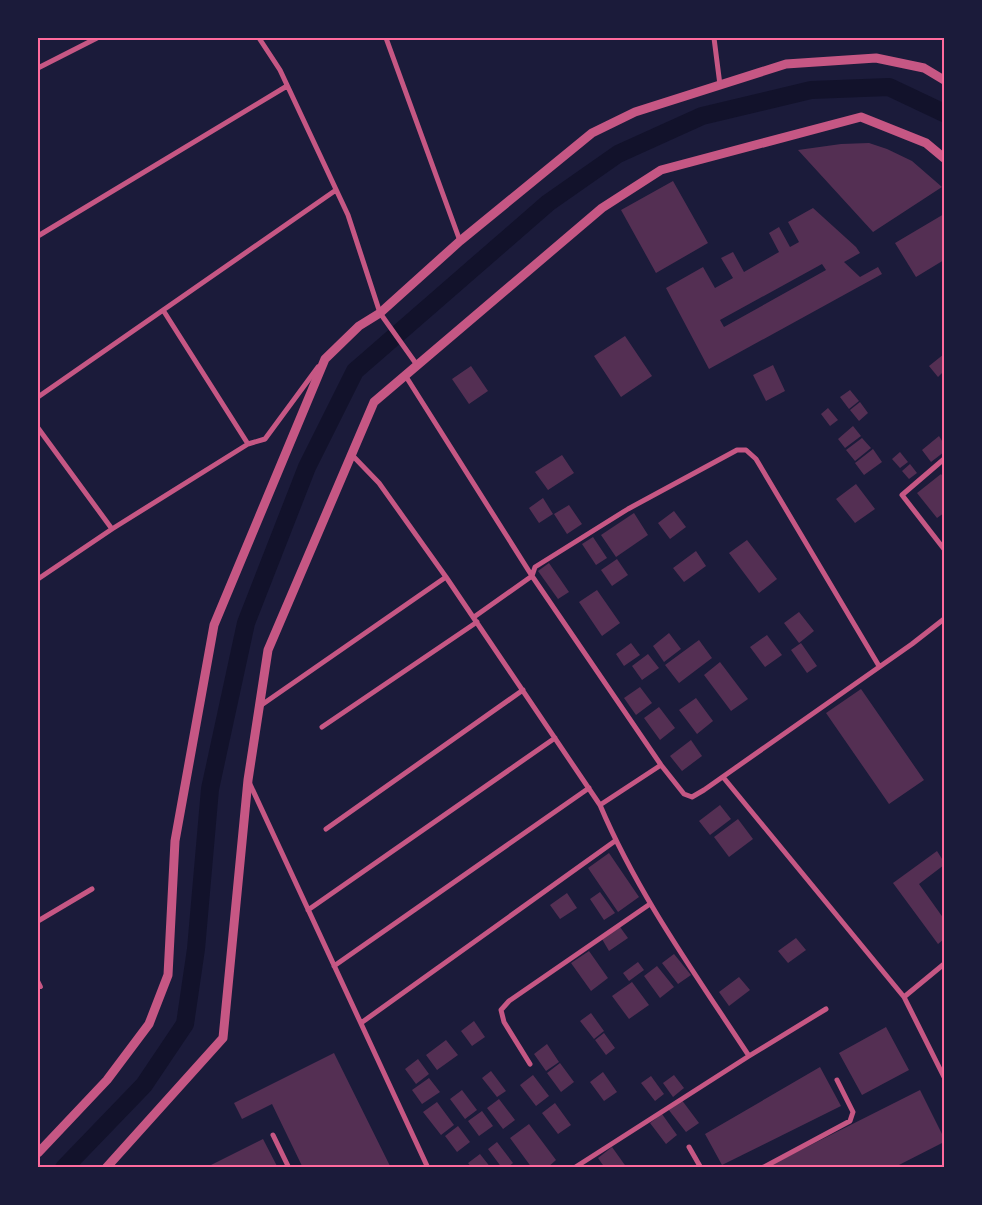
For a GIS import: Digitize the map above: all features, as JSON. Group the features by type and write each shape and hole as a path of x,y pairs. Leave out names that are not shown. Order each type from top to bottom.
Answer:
{"street":[{"path":"38,68 97,38"},
{"path":"259,38 280,70 348,215 381,315 416,364"},
{"path":"386,38 460,241"},
{"path":"714,38 720,85"},
{"path":"38,579 112,529 248,444 265,439 325,359 359,326 381,315 460,241 592,133 635,112 786,64 876,58 924,68 944,80"},
{"path":"38,236 287,86"},
{"path":"106,1168 223,1038 248,780 268,650 374,402 416,364 602,208 661,170 861,117 926,143 944,158"},
{"path":"38,397 336,190"},
{"path":"162,310 248,444"},
{"path":"38,1153 108,1080 150,1024 168,975 175,841 214,625 325,359"},
{"path":"405,375 532,576 661,765 684,794 692,797 723,777 912,644 944,619"},
{"path":"38,428 112,529"},
{"path":"322,727 475,619 532,576 535,567 628,509 736,450 746,450 756,459 879,666"},
{"path":"352,455 379,483 446,577 589,788 600,805 615,841 650,904 748,1056"},
{"path":"944,459 902,495 944,548"},
{"path":"259,706 446,577"},
{"path":"326,829 523,690"},
{"path":"308,910 555,738"},
{"path":"600,805 661,765"},
{"path":"723,777 904,997 944,1077"},
{"path":"248,780 428,1168"},
{"path":"334,966 589,788"},
{"path":"361,1023 615,841"},
{"path":"38,921 92,889"},
{"path":"530,1064 504,1022 501,1010 509,1002 650,904"},
{"path":"904,997 944,964"},
{"path":"574,1168 748,1056 826,1009"},
{"path":"762,1168 850,1121 853,1112 837,1080"},
{"path":"273,1135 289,1168"},
{"path":"689,1147 701,1168"}],"lane":[{"path":"38,981 41,987"}],"building":[{"path":"869,143 912,161 942,187 873,232 798,150 841,144"},
{"path":"673,181 708,243 656,273 621,210"},
{"path":"813,208 856,247 860,253 844,262 860,277 878,267 882,274 709,369 666,288 703,267 715,288 733,278 721,258 733,252 744,272 779,252 769,233 779,227 790,247 799,242 788,222","holes":["822,264 826,270 724,327 720,320"]},
{"path":"944,214 944,260 916,277 895,243"},
{"path":"625,336 652,376 621,397 594,356"},
{"path":"944,354 944,371 938,377 929,366"},
{"path":"773,365 785,391 766,401 753,375"},
{"path":"471,366 488,391 469,404 452,379"},
{"path":"850,390 859,401 849,409 840,397"},
{"path":"860,402 868,413 859,421 850,410"},
{"path":"828,408 838,420 830,426 821,414"},
{"path":"853,426 861,436 845,448 838,439"},
{"path":"939,436 944,444 944,452 931,462 922,450"},
{"path":"862,438 871,448 855,461 846,450"},
{"path":"873,449 882,462 864,475 855,463"},
{"path":"900,452 908,462 900,468 892,459"},
{"path":"562,455 574,473 548,490 535,472"},
{"path":"910,464 917,473 909,479 902,471"},
{"path":"941,474 944,478 944,513 937,518 917,493"},
{"path":"856,484 875,509 855,523 836,499"},
{"path":"543,498 553,514 539,523 529,508"},
{"path":"569,505 582,524 567,534 554,514"},
{"path":"674,511 686,527 670,539 658,523"},
{"path":"634,513 648,535 616,557 601,535"},
{"path":"593,537 607,558 596,565 582,544"},
{"path":"747,540 777,579 759,593 729,553"},
{"path":"696,551 706,566 684,582 673,568"},
{"path":"617,559 628,575 612,586 601,570"},
{"path":"549,563 569,592 558,599 538,571"},
{"path":"597,590 620,623 602,636 579,602"},
{"path":"799,612 814,631 799,643 784,623"},
{"path":"669,633 681,649 664,662 653,646"},
{"path":"767,635 782,655 765,667 750,647"},
{"path":"699,640 712,658 679,683 665,665"},
{"path":"631,643 640,655 624,666 616,654"},
{"path":"801,643 817,666 807,673 791,650"},
{"path":"648,654 659,668 642,680 632,666"},
{"path":"720,662 748,699 731,711 704,675"},
{"path":"640,687 652,703 636,715 624,698"},
{"path":"861,689 924,780 889,804 826,713"},
{"path":"696,698 713,721 697,734 679,710"},
{"path":"659,707 675,728 660,740 644,718"},
{"path":"691,740 702,756 682,771 670,756"},
{"path":"720,805 731,819 710,835 699,821"},
{"path":"738,819 753,839 729,857 714,837"},
{"path":"937,851 944,865 919,884 944,919 944,939 938,944 893,883"},
{"path":"609,853 639,897 618,912 588,868"},
{"path":"600,892 615,913 604,920 590,899"},
{"path":"567,893 577,908 560,919 550,905"},
{"path":"620,927 628,938 609,951 602,939"},
{"path":"796,938 806,950 788,963 778,951"},
{"path":"589,951 608,978 591,991 571,963"},
{"path":"674,954 691,975 678,984 662,963"},
{"path":"638,962 644,970 629,981 623,973"},
{"path":"657,966 674,987 660,998 644,976"},
{"path":"739,977 750,990 729,1006 719,992"},
{"path":"632,982 649,1005 629,1019 612,996"},
{"path":"591,1013 604,1031 594,1039 580,1021"},
{"path":"474,1021 485,1037 472,1046 461,1031"},
{"path":"886,1027 909,1070 862,1095 839,1053"},
{"path":"604,1033 615,1048 606,1055 595,1040"},
{"path":"446,1040 458,1055 437,1070 426,1055"},
{"path":"547,1044 559,1062 546,1071 534,1054"},
{"path":"334,1053 391,1168 303,1168 272,1104 242,1119 234,1103"},
{"path":"418,1059 429,1074 416,1084 405,1069"},
{"path":"560,1063 574,1082 561,1092 547,1073"},
{"path":"820,1067 841,1106 722,1165 705,1134"},
{"path":"491,1071 506,1091 497,1097 482,1078"},
{"path":"603,1072 617,1092 604,1101 590,1082"},
{"path":"533,1075 549,1096 536,1106 520,1085"},
{"path":"674,1075 684,1088 673,1097 663,1083"},
{"path":"651,1076 664,1094 655,1101 641,1083"},
{"path":"429,1078 440,1092 422,1104 412,1090"},
{"path":"462,1090 477,1110 465,1119 450,1099"},
{"path":"920,1090 944,1138 944,1142 893,1168 765,1168"},
{"path":"499,1099 515,1120 503,1129 487,1108"},
{"path":"681,1099 699,1123 686,1132 668,1109"},
{"path":"437,1102 454,1125 441,1135 423,1112"},
{"path":"555,1103 571,1125 558,1134 542,1113"},
{"path":"482,1111 493,1126 479,1136 468,1121"},
{"path":"662,1114 677,1135 666,1144 650,1123"},
{"path":"529,1124 556,1160 547,1168 532,1168 510,1138"},
{"path":"458,1126 470,1142 457,1152 445,1136"},
{"path":"263,1139 278,1168 205,1168"},
{"path":"497,1142 513,1163 507,1168 502,1168 488,1149"},
{"path":"612,1147 627,1168 605,1168 598,1158"},
{"path":"480,1154 491,1168 472,1168 468,1163"}],"waterway":[{"path":"64,1168 144,1085 185,1024 196,949 210,789 246,623 307,467 355,371 548,203 618,154 702,116 811,90 889,87 944,113"}]}
